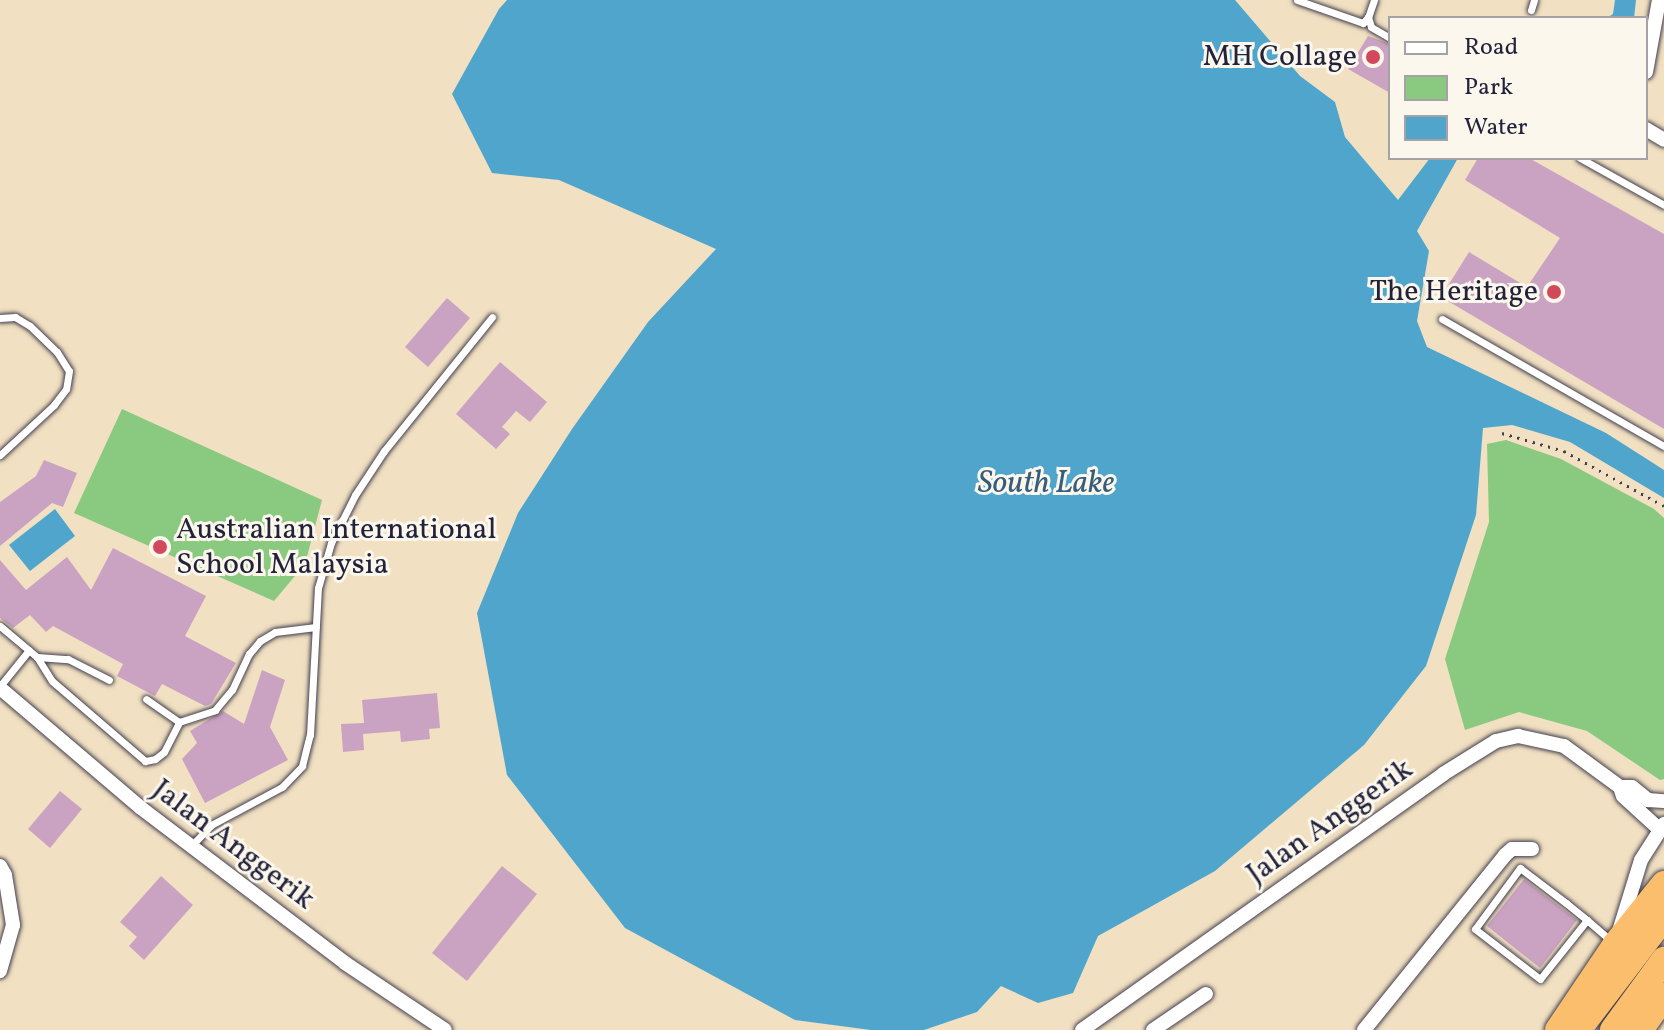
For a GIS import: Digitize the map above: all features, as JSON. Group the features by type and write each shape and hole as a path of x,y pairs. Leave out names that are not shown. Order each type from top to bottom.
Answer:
{"highway":[{"path":"1558,1030 1616,944 1664,884"},
{"path":"1578,1030 1663,918"},
{"path":"1613,1030 1664,960"},
{"path":"1640,1030 1664,996"}],"street":[{"path":"1648,61 1659,0"},
{"name":"Jalan Anggerik","path":"0,687 92,768 345,963 445,1030"},
{"name":"Jalan Anggerik","path":"1082,1030 1443,774 1496,741 1518,736 1564,746 1620,787 1623,796 1662,826"},
{"name":"Jalan Anggerik","path":"1620,787 1632,787 1648,800 1664,801"},
{"path":"1616,944 1641,860 1662,826"},
{"path":"1364,1030 1505,855 1512,849 1532,849"},
{"path":"0,866 5,875 13,925 0,971"},
{"path":"1153,1030 1206,994"}],"lane":[{"path":"1297,0 1363,23 1374,0"},
{"path":"1531,10 1534,0"},
{"path":"1368,17 1371,27 1388,37"},
{"path":"1584,160 1664,205"},
{"path":"0,318 15,317 30,326 57,352 69,371 66,389 54,405 0,455"},
{"path":"192,845 211,825 282,787 302,766 310,735 318,588 331,543 355,495 384,451 492,317"},
{"path":"1442,319 1664,446"},
{"path":"0,626 37,657 52,681 145,761 155,759 164,752 179,722 215,710 232,690 249,654 260,641 275,632 316,627"},
{"path":"0,642 8,632"},
{"path":"0,687 29,650"},
{"path":"37,657 68,659 109,680"},
{"path":"146,699 179,722"},
{"path":"1587,920 1540,979 1475,929 1520,868 1587,920 1616,944"}],"path":[{"path":"1502,433 1564,451 1664,506"}],"green space":[{"path":"122,409 322,500 305,564 274,601 74,513"},
{"path":"1506,440 1561,459 1654,509 1664,518 1664,779 1660,780 1587,731 1519,712 1465,730 1445,659 1489,522 1487,444"}],"water":[{"name":"South Lake","path":"507,0 1235,0 1300,76 1335,102 1345,137 1398,200 1428,160 1457,160 1417,231 1429,251 1417,321 1427,347 1606,433 1664,470 1664,498 1570,442 1512,425 1483,428 1476,515 1426,666 1364,745 1215,871 1098,936 1073,993 1038,1003 1001,986 977,1012 924,1030 871,1030 795,1020 625,928 507,775 477,613 518,513 572,429 648,322 716,249 559,180 492,173 452,94"},
{"path":"1615,0 1636,0 1634,16 1610,16"},
{"path":"55,509 75,536 30,571 9,545"}],"building":[{"name":"MH Collage","path":"1368,36 1388,43 1388,92 1348,69"},
{"name":"The Heritage","path":"1477,160 1533,160 1664,234 1664,429 1441,297 1469,252 1527,287 1560,238 1465,180"},
{"path":"447,298 470,318 428,367 405,347"},
{"path":"500,362 547,402 530,422 516,411 502,427 510,434 496,449 456,414"},
{"path":"44,460 77,473 63,507 52,503 0,546 0,502 36,476"},
{"path":"113,548 206,596 185,636 236,663 211,704 205,706 162,684 155,696 117,676 123,664 53,626 46,632 30,615 13,628 0,618 0,560 26,590 67,557 91,590"},
{"path":"262,670 285,680 270,727 288,760 205,803 182,759 197,743 190,731 223,711 244,724"},
{"path":"437,693 440,728 429,729 430,739 401,742 400,731 363,734 364,750 343,752 341,724 364,723 362,700"},
{"path":"60,791 82,809 50,848 28,829"},
{"path":"502,866 537,894 467,981 432,953"},
{"path":"161,876 193,905 144,960 129,946 137,937 120,922"},
{"path":"1524,879 1577,920 1540,968 1487,926"}],"place":[{"name":"MH Collage","path":"1373,57"},
{"name":"The Heritage","path":"1554,292"},
{"name":"Australian International School Malaysia","path":"160,547"}]}
